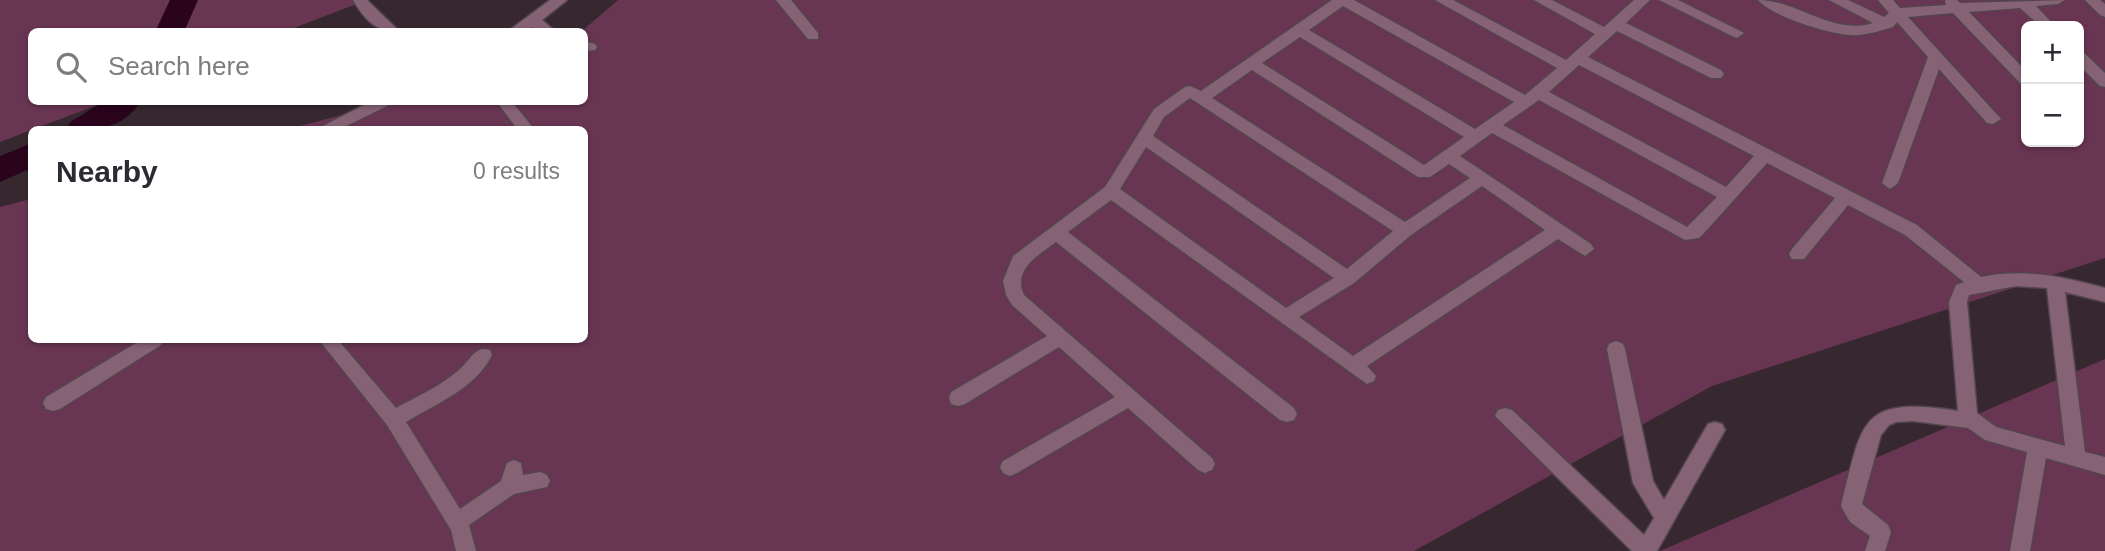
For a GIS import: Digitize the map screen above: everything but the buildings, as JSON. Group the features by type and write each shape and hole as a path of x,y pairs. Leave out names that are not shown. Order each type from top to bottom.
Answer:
{"street":[{"path":"360,0 367,11 388,28"},
{"path":"519,28 560,0"},
{"path":"783,0 813,36"},
{"path":"1203,97 1343,0 1728,196"},
{"path":"1442,0 1765,155 1911,230 1978,284"},
{"path":"1541,0 1716,74"},
{"path":"1667,0 1737,33"},
{"path":"1765,0 1819,23 1871,30 1893,19 1952,4 2058,0"},
{"path":"1836,0 1893,19 1936,56 1993,119"},
{"path":"1885,0 1893,19"},
{"path":"2092,0 2105,12"},
{"path":"1252,63 1424,173 1532,97 1573,64 1639,1"},
{"path":"2023,1 2043,21"},
{"path":"1952,4 2021,75"},
{"path":"531,19 544,28"},
{"path":"1301,31 1476,137"},
{"path":"1890,183 1936,56"},
{"path":"2084,61 2105,82"},
{"path":"1205,464 1017,300 1010,289 1019,261 1111,191 1159,114 1184,93 1194,92 1405,230"},
{"path":"331,126 376,105"},
{"path":"506,105 524,126"},
{"path":"1492,126 1685,234 1699,228 1765,155"},
{"path":"1145,138 1348,278"},
{"path":"1449,156 1585,249"},
{"path":"1285,317 1348,278 1405,230 1482,178"},
{"path":"1111,191 1360,371 1558,230"},
{"path":"1798,254 1846,196"},
{"path":"1056,232 1287,414"},
{"path":"2105,295 2032,277 1978,284 1962,290 1958,302 1968,416 1992,434 2105,466"},
{"path":"2055,281 2076,457"},
{"path":"958,398 1060,337"},
{"path":"53,403 151,343"},
{"path":"331,343 394,419 464,537 467,551"},
{"path":"1616,349 1643,483 1665,519"},
{"path":"394,419 476,368 483,355"},
{"path":"1010,467 1130,398"},
{"path":"1875,551 1881,532 1857,515 1851,506 1867,440 1877,422 1886,416 1906,411 1973,421"},
{"path":"1505,416 1646,551 1716,429"},
{"path":"2020,551 2038,448"},
{"path":"456,523 512,478 540,481"}],"shaded area":[{"path":"0,0 367,0 294,28 28,28 28,105 97,105 42,126 28,126 28,131 0,142"},
{"path":"618,0 2105,0 2105,258 1712,386 1414,551 0,551 0,207 28,200 28,343 588,343 588,126 300,126 380,105 588,105 588,28 585,28"},
{"path":"2105,359 2105,551 1660,551"}],"waterway":[{"path":"171,28 184,0"},
{"path":"87,126 120,105"},
{"path":"0,170 28,156"}]}
